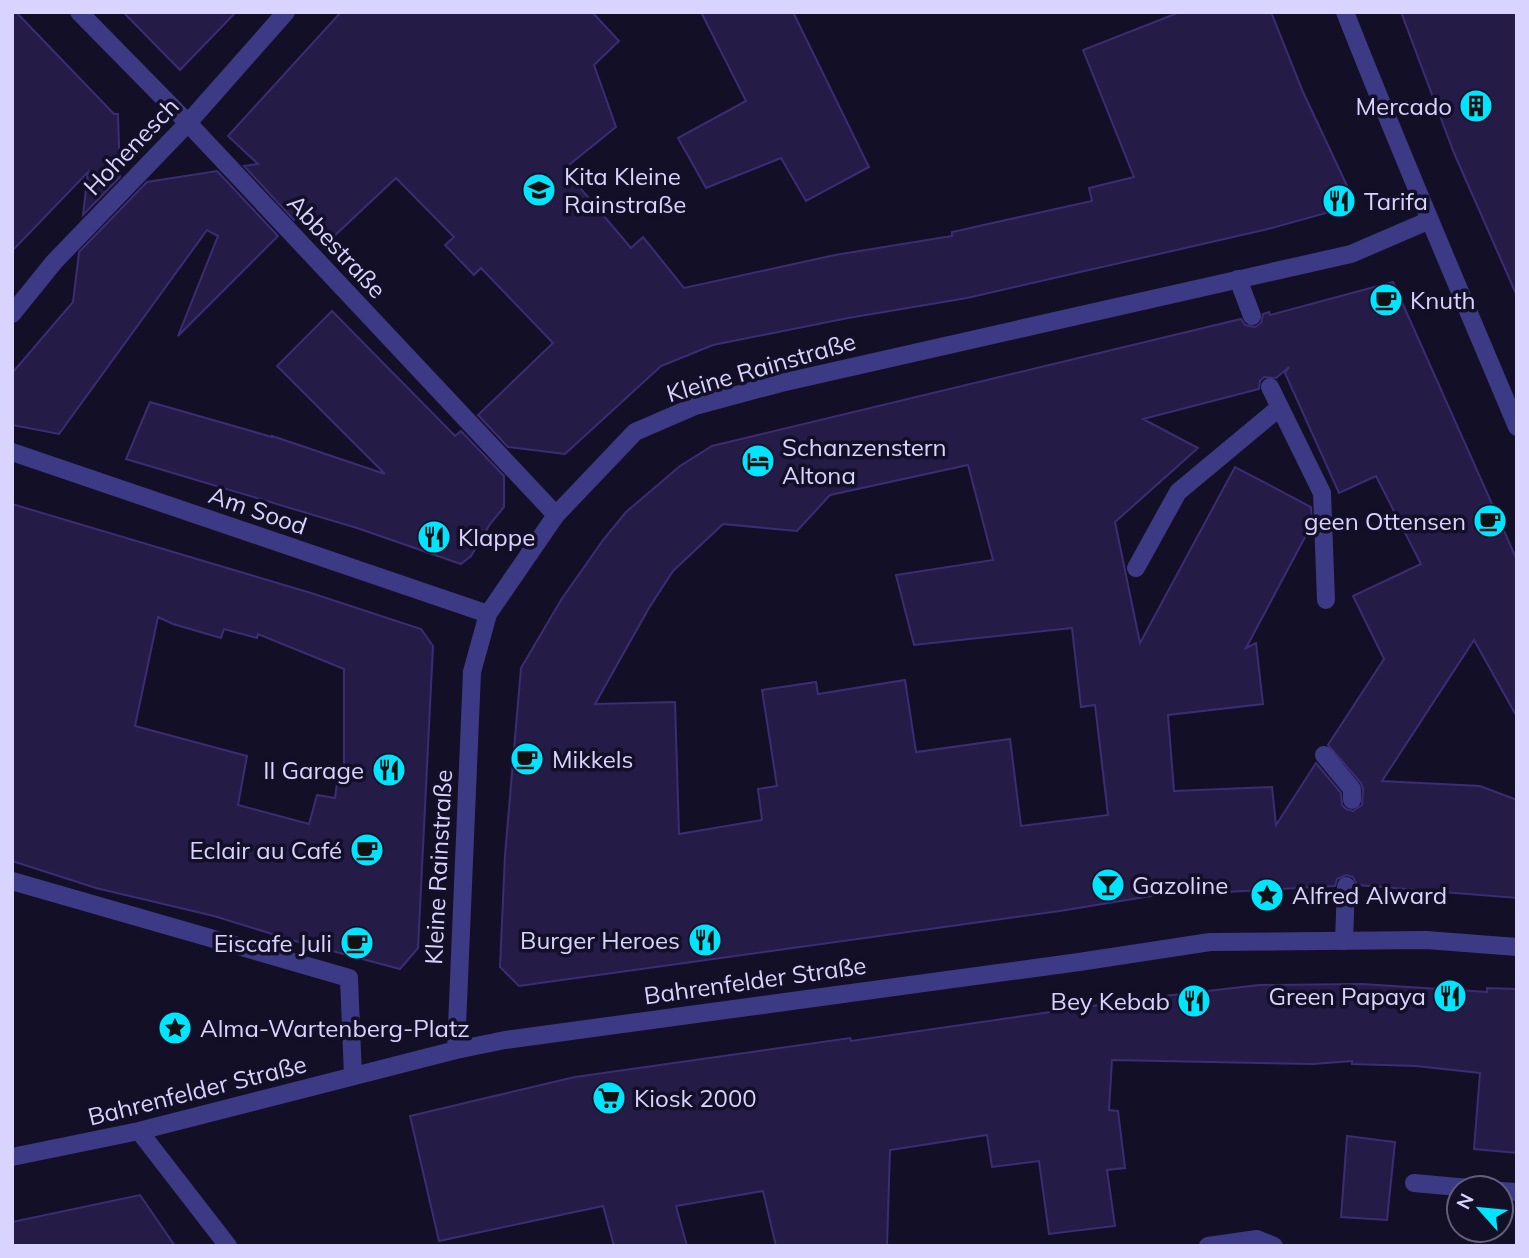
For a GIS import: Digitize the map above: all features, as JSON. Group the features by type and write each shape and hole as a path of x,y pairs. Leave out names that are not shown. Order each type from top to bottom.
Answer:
{"street":[{"name":"Abbestraße","path":"79,12 188,123 556,515"},
{"name":"Hohenesch","path":"12,314 54,262 188,123 286,12"},
{"path":"1345,12 1409,174 1517,428"},
{"name":"Kleine Rainstraße","path":"456,1050 472,672 488,614 556,515 635,432 695,406 781,383 1351,254 1430,220"},
{"path":"1238,279 1252,316"},
{"path":"1270,387 1322,493 1326,600"},
{"path":"1136,568 1178,492 1280,407"},
{"name":"Am Sood","path":"12,452 488,614"},
{"path":"1324,755 1352,789 1352,800"},
{"path":"12,881 349,978 353,1076"},
{"path":"1344,941 1346,886"},
{"name":"Bahrenfelder Straße","path":"12,1157 139,1131 456,1050 505,1040 1210,942 1426,940 1517,947"},
{"path":"139,1131 228,1246"},
{"path":"1414,1184 1445,1186"},
{"path":"1208,1246 1257,1239 1274,1246"}],"building":[{"path":"12,12 16,12 114,114 118,114 120,177 83,215 88,172 12,251"},
{"path":"123,12 236,12 180,70"},
{"path":"341,12 592,12 619,41 594,65 616,127 564,169 631,248 643,237 684,288 835,255 952,236 952,232 1092,201 1089,188 1134,177 1083,50 1180,12 1271,12 1303,92 1349,190 1337,210 1268,229 967,298 713,345 661,366 565,454 508,447 478,415 553,343 481,268 474,275 445,245 454,237 396,178 332,238 304,209 294,220 244,166 258,164 228,136"},
{"path":"701,12 793,12 869,167 806,201 781,158 706,188 678,138 746,101"},
{"name":"Mercado","path":"1401,12 1517,12 1517,296 1454,153"},
{"path":"217,171 278,236 178,336 218,236 207,230 59,434 12,425 12,373 73,302 79,252 147,182"},
{"path":"1393,282 1517,560 1517,717 1474,640 1382,781 1480,786 1517,800 1517,898 1357,885 1353,877 1346,875 1337,879 1335,886 1151,896 519,986 500,967 505,855 521,668 561,600 603,540 626,512 680,466 712,446 1241,319 1245,325 1255,327 1261,323 1263,314 1269,312 1270,315","holes":["1289,367 1285,373 1339,493 1376,476 1421,564 1353,596 1384,659 1328,745 1361,783 1362,805 1353,811 1346,809 1342,805 1341,793 1316,763 1276,825 1272,787 1174,791 1168,715 1263,704 1256,643 1246,648 1312,524 1311,507 1235,467 1140,643 1115,522 1198,448 1143,419 1259,389 1260,381 1264,377 1276,378","968,465 993,560 896,575 914,645 1072,628 1081,707 1095,705 1108,815 1021,826 1010,739 916,752 905,680 818,694 816,682 762,690 777,786 758,789 762,820 679,834 675,702 595,704 673,571 723,524 797,531 830,495"]},
{"path":"332,311 455,436 461,431 504,476 504,507 490,524 471,556 461,564 357,528 126,459 150,402 272,436 385,474 277,366"},
{"path":"12,504 311,593 421,629 433,646 418,948 400,969 214,916 96,888 12,861","holes":["158,617 221,638 224,629 257,638 258,634 344,669 344,784 337,783 335,798 317,795 309,824 238,805 247,756 135,726"]},
{"path":"1362,984 1487,992 1487,988 1517,989 1517,1153 1474,1149 1480,1073 1416,1066 1352,1064 1352,1061 1313,1064 1112,1060 1109,1110 1118,1111 1125,1168 1107,1170 1115,1226 1049,1234 1039,1161 992,1167 987,1135 890,1150 887,1246 776,1246 763,1191 676,1206 687,1246 614,1246 603,1206 439,1241 410,1116 575,1077 850,1038 851,1041 1147,998 1259,985"},
{"path":"1347,1136 1395,1142 1387,1220 1341,1217"},
{"path":"140,1195 175,1246 12,1246 12,1222"}],"place":[{"name":"Mercado","path":"1476,106"},
{"name":"Kita Kleine Rainstraße","path":"539,190"},
{"name":"Tarifa","path":"1339,201"},
{"name":"Knuth","path":"1386,300"},
{"name":"Schanzenstern Altona","path":"758,461"},
{"name":"geen Ottensen","path":"1490,521"},
{"name":"Klappe","path":"434,537"},
{"name":"Mikkels","path":"527,759"},
{"name":"Il Garage","path":"389,770"},
{"name":"Eclair au Café","path":"367,850"},
{"name":"Gazoline","path":"1108,885"},
{"name":"Alfred Alward","path":"1267,895"},
{"name":"Burger Heroes","path":"705,940"},
{"name":"Eiscafe Juli","path":"357,943"},
{"name":"Green Papaya","path":"1450,996"},
{"name":"Bey Kebab","path":"1194,1001"},
{"name":"Alma-Wartenberg-Platz","path":"175,1028"},
{"name":"Kiosk 2000","path":"609,1098"}]}
